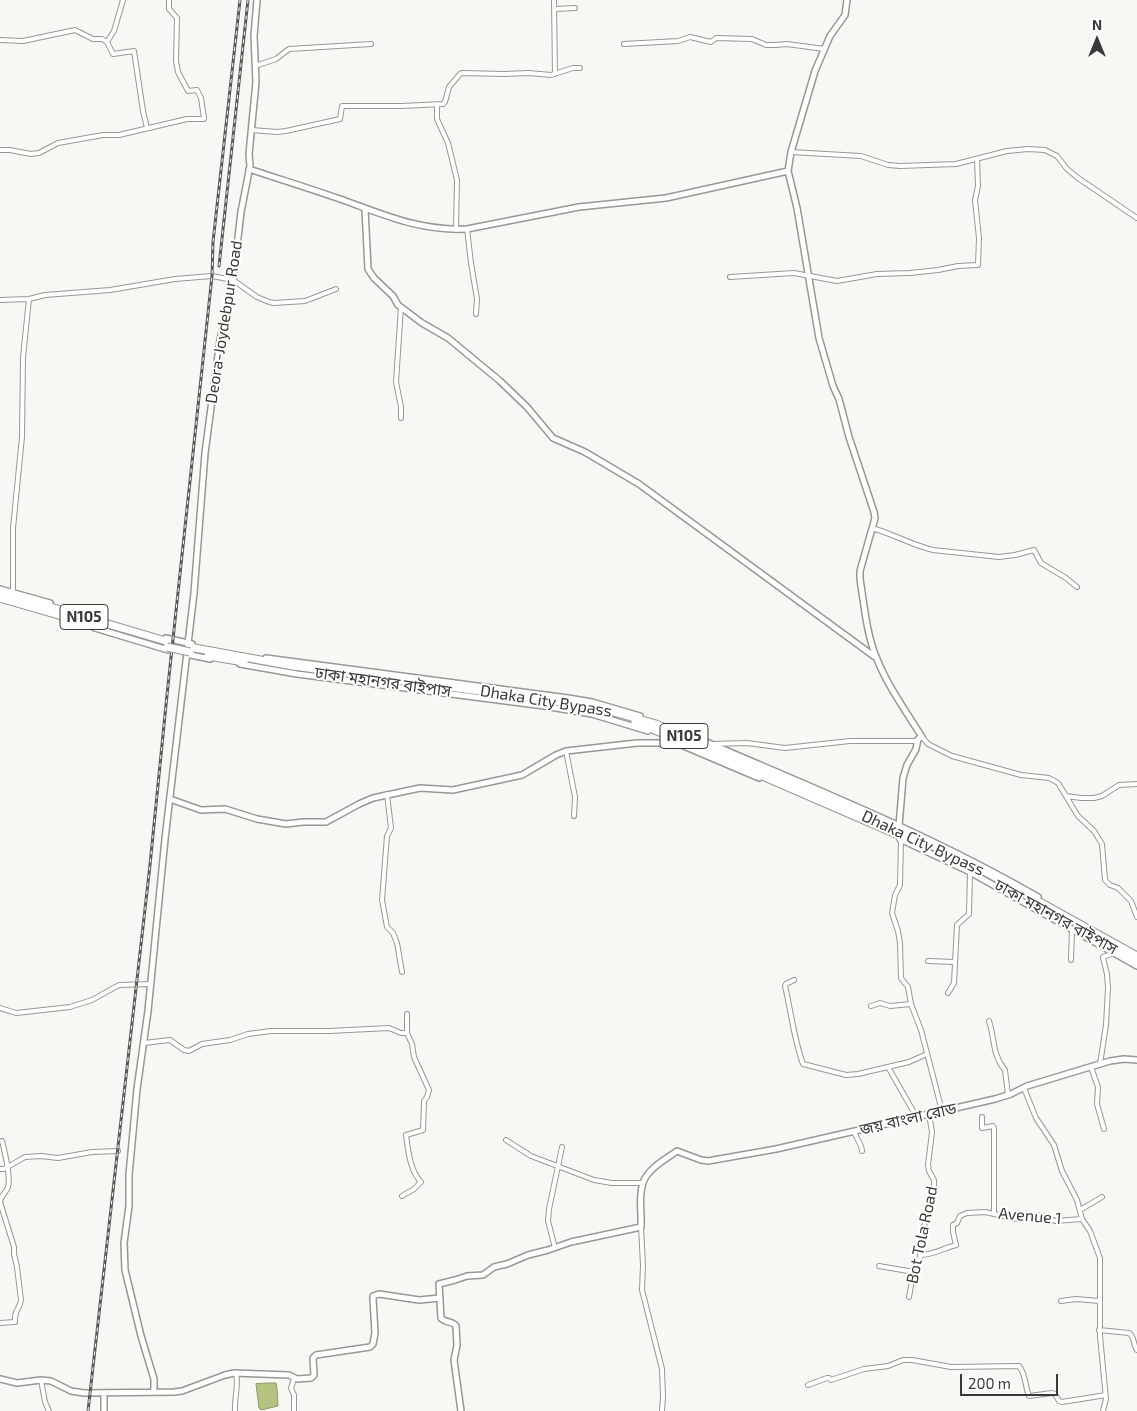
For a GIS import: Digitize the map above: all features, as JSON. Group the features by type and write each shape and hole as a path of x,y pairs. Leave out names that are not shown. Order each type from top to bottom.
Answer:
{"highway":[{"name":"N105","path":"0,590 168,644"},
{"name":"ঢাকা মহানগর বাইপাস","path":"0,600 233,660 592,710 627,720 684,742 918,843 972,869 1137,962"},
{"name":"Dhaka City Bypass","path":"189,649 294,666 592,706 641,720 687,737 921,840 973,865 1137,956"}],"street":[{"path":"107,42 114,31 123,0"},
{"path":"0,150 31,154 39,153 58,143 103,135 119,135 186,119 204,119 198,90 188,91 178,72 176,61 177,18 169,9 169,0"},
{"name":"Deora-Joydebpur Road","path":"153,1392 154,1379 125,1270 125,1232 129,1206 128,1183 151,984 165,838 189,649 204,453 220,340 234,280 241,212 249,169 256,82 254,36 257,0"},
{"path":"554,0 556,74"},
{"path":"847,0 845,14 830,36 815,70 791,152 788,171 797,208 819,338 874,512 875,518 860,571 860,579 870,636 876,658 922,737 928,744 952,756 1021,775 1053,779 1058,783 1078,816 1094,831 1102,844 1105,880 1118,888 1132,901 1137,917"},
{"path":"555,9 575,8"},
{"path":"0,40 24,41 75,30 93,39 102,39 107,42 112,53 133,50 135,52 142,111 147,128"},
{"path":"624,44 678,41 690,37 711,42 716,38 752,39 766,45 787,44 824,49"},
{"path":"256,66 276,59 289,49 371,44"},
{"path":"251,130 286,131 340,119 342,106 437,105 444,103 449,87 462,73 529,73 549,75 580,68"},
{"path":"437,105 437,119 448,143 457,180 456,230"},
{"path":"791,152 862,156 888,165 900,166 956,164 1007,151 1045,150 1057,156 1067,169 1078,178 1137,218"},
{"path":"730,278 794,273 837,282 877,274 910,273 978,265 979,238 975,200 978,186 977,159"},
{"path":"249,169 427,228 456,230 467,230 579,207 666,198 788,171"},
{"path":"365,209 368,270 401,307 422,323 448,338 500,382 527,407 553,438 585,452 639,484 876,658"},
{"path":"467,230 477,300 476,314"},
{"path":"0,300 30,299 46,295 110,290 175,279 215,276 234,280 257,297 274,303 305,301 336,289"},
{"path":"13,592 13,528 22,437 23,357 30,299"},
{"path":"401,307 396,382 401,407 401,418"},
{"path":"872,528 933,550 999,557 1034,550 1042,562 1077,587"},
{"path":"0,590 13,592 189,649 592,702 657,722 899,826 975,862 1137,952"},
{"path":"0,600 189,649 297,674 544,706 592,714 651,731 970,872 1137,966"},
{"path":"710,744 747,743 785,748 850,741 917,741 922,737"},
{"path":"899,826 903,778 906,765 916,750 917,741"},
{"path":"170,799 201,810 224,809 257,819 286,824 303,822 323,823 329,822 359,804 387,794 420,788 453,790 522,775 566,751 637,743 674,742"},
{"path":"566,751 575,797 574,816"},
{"path":"1066,796 1094,798 1102,796 1119,785 1137,784"},
{"path":"387,794 391,828 388,836 382,900 388,927 397,943 402,972"},
{"path":"899,839 901,842 900,885 895,896 892,913 898,931 901,978 908,987 911,1004 921,1030 942,1111"},
{"path":"948,993 954,983 958,925 969,914 970,872"},
{"path":"1071,960 1072,930"},
{"path":"1100,1064 1106,1025 1108,988 1103,958 1114,953"},
{"path":"928,961 955,962"},
{"path":"794,980 785,986 803,1064 846,1075 858,1074 912,1061 927,1054"},
{"path":"0,1008 16,1013 70,1007 92,1000 118,985 151,984"},
{"path":"871,1006 880,1003 890,1006 911,1004"},
{"path":"402,1196 421,1182 417,1178 412,1163 406,1135 423,1130 424,1102 429,1090 414,1057 412,1044 407,1032 407,1014"},
{"path":"989,1021 997,1058 1005,1070 1008,1095"},
{"path":"144,1043 170,1040 188,1051 202,1044 271,1031 329,1032 389,1028 401,1033 407,1032"},
{"name":"জয় বাংলা রোড","path":"642,1183 651,1171 677,1151 700,1160 708,1161 756,1153 854,1132 1008,1095 1024,1088 1118,1059 1137,1060"},
{"path":"888,1067 916,1116"},
{"path":"1091,1067 1098,1088 1098,1107 1104,1129"},
{"path":"1024,1088 1036,1118 1054,1145 1062,1171 1077,1200 1082,1219 1090,1231 1100,1258 1099,1330 1106,1395 1103,1411"},
{"name":"Bot Tola Road","path":"909,1297 920,1255 923,1231 934,1182 928,1166 932,1132 929,1114"},
{"path":"982,1117 982,1128 993,1126 994,1128 994,1214"},
{"path":"854,1132 862,1151"},
{"path":"506,1140 531,1156 594,1180 612,1183 642,1183 642,1290 662,1370 662,1411"},
{"path":"0,1323 15,1322 14,1314 21,1300 14,1247 0,1202 0,1198 8,1186 8,1166 2,1142"},
{"path":"555,1248 548,1221 562,1146"},
{"path":"0,1169 25,1157 58,1158 92,1152 118,1151"},
{"path":"1080,1210 1102,1197"},
{"name":"Avenue 1","path":"920,1255 928,1255 956,1245 953,1226 961,1215 967,1213 994,1214 1017,1219 1030,1215 1044,1216 1055,1220 1082,1219"},
{"path":"460,1411 454,1360 457,1344 456,1326 442,1320 440,1283 467,1276 483,1275 494,1267 571,1242 641,1227"},
{"path":"879,1266 914,1272"},
{"path":"0,1379 20,1383 41,1380 55,1382 76,1392 104,1393 182,1391 236,1373 289,1375 294,1379 308,1379 313,1376 313,1358 318,1354 343,1352 372,1346 375,1333 373,1299 375,1295 419,1300 440,1298"},
{"path":"1060,1301 1076,1299 1100,1301"},
{"path":"1099,1330 1129,1333 1132,1335 1137,1350"},
{"path":"808,1385 828,1378 831,1380 864,1369 888,1366 903,1360 912,1360 951,1367 1020,1366 1023,1370 1029,1396 1052,1393 1062,1402 1106,1395"},
{"path":"235,1411 238,1387 236,1373"},
{"path":"294,1379 291,1388 294,1396 294,1411"},
{"path":"41,1380 49,1411"},
{"path":"104,1393 104,1411"}],"shaded area":[{"path":"276,1383 278,1406 261,1410 259,1408 256,1384"}],"railway":[{"path":"88,1411 150,865 212,276 213,242 240,0"},
{"path":"219,266 248,0"}]}
